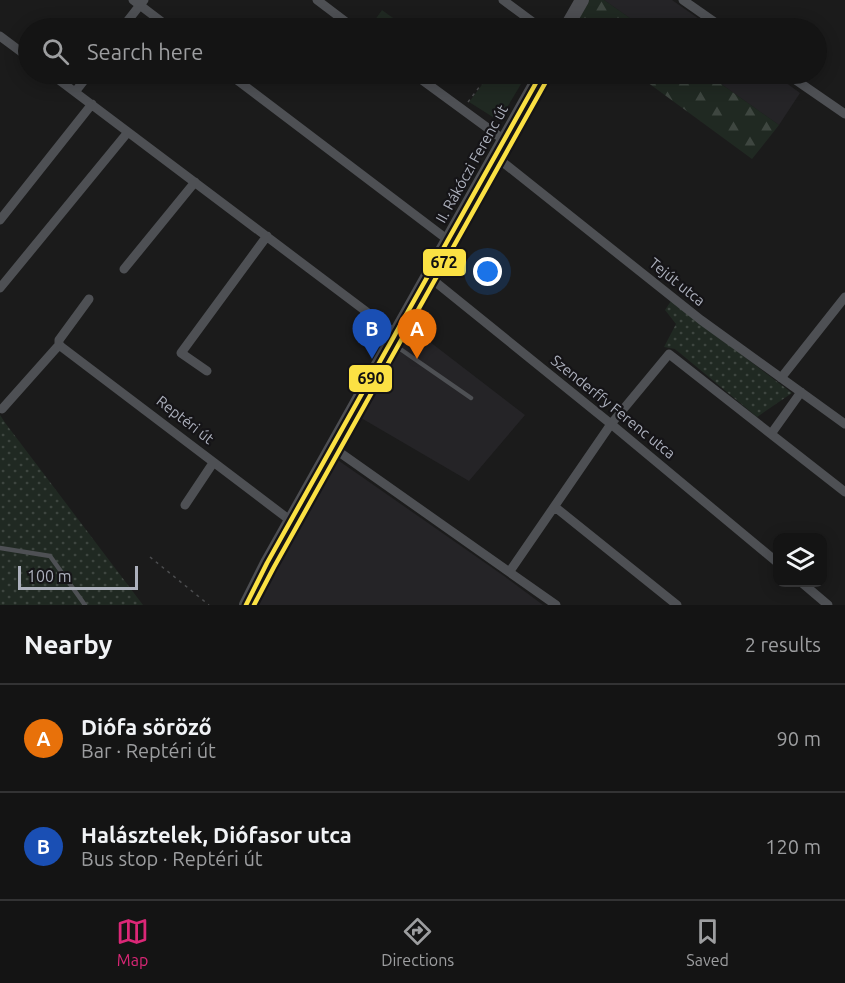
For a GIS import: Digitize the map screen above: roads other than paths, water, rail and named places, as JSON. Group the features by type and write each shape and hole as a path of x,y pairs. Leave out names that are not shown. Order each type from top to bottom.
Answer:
{"main road":[{"path":"572,18 582,0"},
{"name":"II. Rákóczi Ferenc út","path":"393,338 535,84"},
{"path":"246,605 393,338"}],"street":[{"path":"317,0 341,18"},
{"path":"503,0 527,18"},
{"path":"683,0 709,18"},
{"path":"129,18 139,2 158,18"},
{"path":"0,36 18,50"},
{"path":"64,84 267,236 393,338"},
{"path":"75,92 81,84"},
{"path":"242,84 448,240"},
{"path":"428,84 504,140"},
{"path":"802,84 845,114"},
{"path":"0,220 92,104"},
{"path":"0,288 128,132"},
{"name":"Tejút utca","path":"495,156 701,320 845,423"},
{"path":"124,269 195,182"},
{"path":"207,371 181,353 267,236"},
{"name":"Szenderffy Ferenc utca","path":"428,276 773,560"},
{"path":"781,378 845,297"},
{"path":"2,409 59,345 59,340 89,299"},
{"name":"Reptéri út","path":"59,345 291,521"},
{"path":"510,572 610,424 669,354 845,492"},
{"path":"771,434 801,392"},
{"path":"332,447 556,605"},
{"path":"184,505 213,463"},
{"path":"555,507 677,605"},
{"path":"807,587 828,605"}],"lane":[{"path":"393,338 471,398"},
{"path":"0,548 50,556 85,605"}],"place":[{"name":"Halásztelek, Diófasor utca","path":"372,359"},
{"name":"Diófa söröző","path":"417,359"}]}
